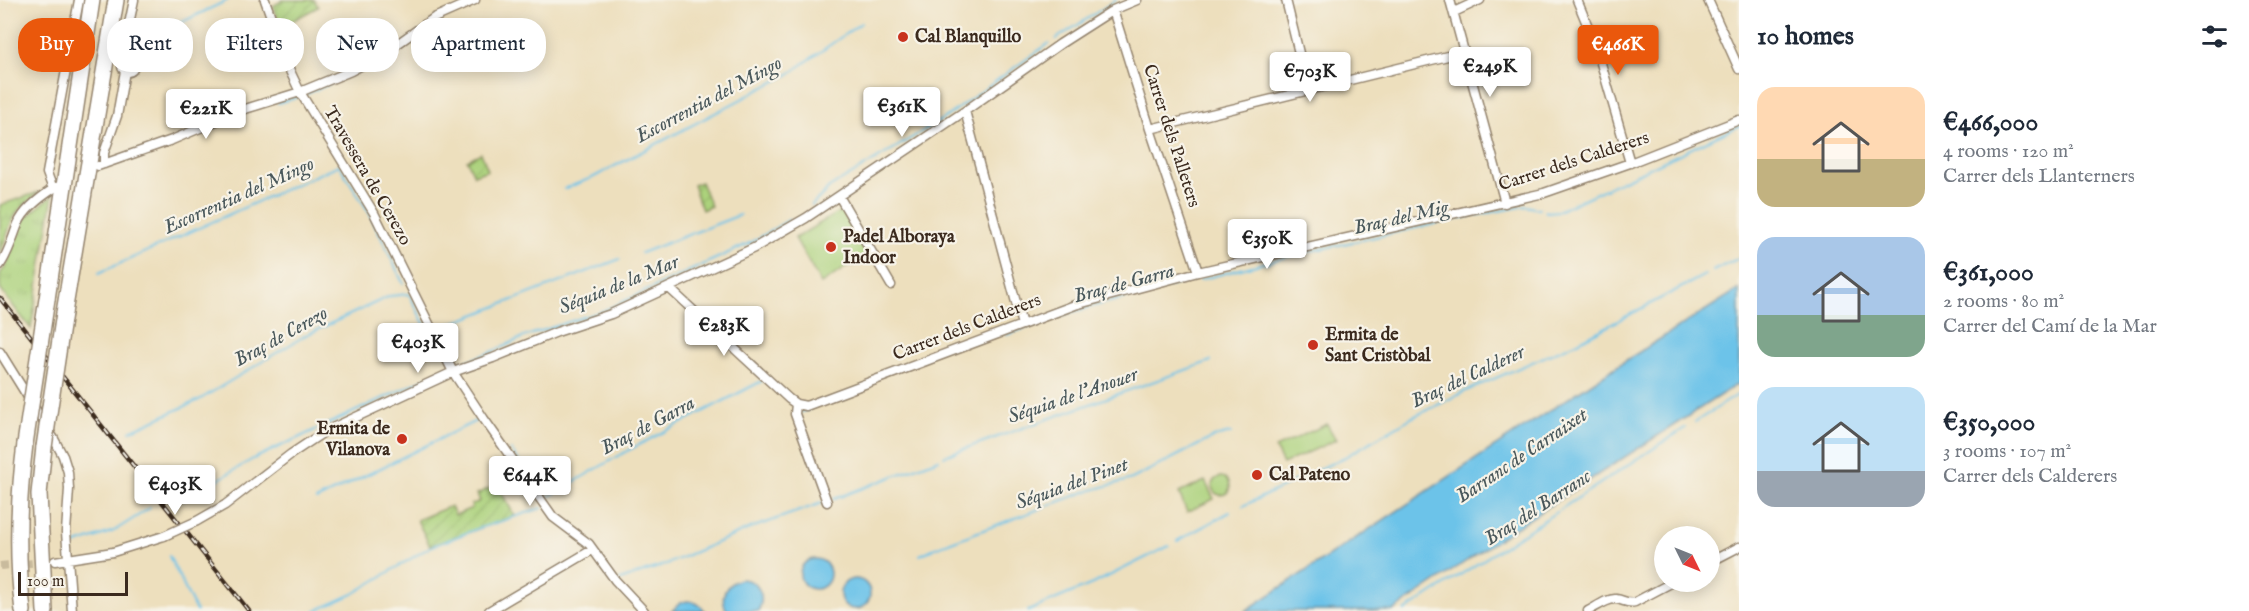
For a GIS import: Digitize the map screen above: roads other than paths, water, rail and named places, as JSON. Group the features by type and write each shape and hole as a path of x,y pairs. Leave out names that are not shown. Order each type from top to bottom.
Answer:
{"highway":[{"path":"23,611 18,551 19,507 25,444 92,0"},
{"path":"45,611 39,494 44,447 116,0"}],"street":[{"path":"0,265 8,253 18,222 27,210 55,188 47,173 79,0"},
{"path":"134,0 124,48 125,61 122,66 125,71 120,103 101,165 172,140 242,110 300,92 351,71 383,54 434,18 475,0"},
{"name":"Travessera de Cerezo","path":"265,0 290,71 300,92 374,213 453,372 553,517 589,544 617,582 644,611"},
{"path":"55,561 113,552 164,536 225,505 308,441 453,372 611,314 754,248 839,196 1060,44 1113,10 1137,0"},
{"path":"1286,0 1308,90"},
{"path":"1450,0 1505,203"},
{"path":"1454,12 1480,0"},
{"path":"1577,0 1596,46 1630,163"},
{"path":"1708,0 1739,69"},
{"name":"Carrer dels Palleters","path":"1113,10 1198,272"},
{"path":"1150,129 1464,52"},
{"path":"965,111 1022,325"},
{"name":"Carrer dels Calderers","path":"796,404 806,406 1075,305 1198,272 1544,193 1630,163 1739,120"},
{"path":"839,196 891,285"},
{"path":"669,288 796,404 795,414 827,502"},
{"path":"0,352 63,456 68,472 66,532 70,559 72,611"},
{"path":"1720,557 1739,547"},
{"path":"489,611 592,550"},
{"path":"1588,611 1618,599 1623,606 1654,592"}],"water":[{"name":"Barranc de Carraixet","path":"1739,289 1739,383 1503,536 1393,611 1245,611 1625,361"},
{"path":"815,559 826,563 830,574 826,585 815,589 804,585 800,574 804,563"},
{"path":"741,579 752,582 759,590 761,600 758,611 727,611 724,601 725,591 735,581"},
{"path":"855,579 866,583 870,594 866,605 855,609 844,605 840,594 844,583"},
{"path":"687,601 697,603 705,611 672,611 680,603"}],"waterway":[{"path":"190,18 228,0"},
{"name":"Séquia de la Mar","path":"1056,39 1116,0"},
{"name":"Escorrentia del Mingo","path":"564,189 594,177 789,74 861,23"},
{"path":"399,48 411,39"},
{"name":"Séquia de la Mar","path":"812,205 829,188 946,117 1049,43"},
{"path":"306,94 332,83"},
{"path":"278,103 298,97"},
{"name":"Braç del Mig","path":"1545,211 1558,211 1739,126"},
{"name":"Escorrentia del Mingo","path":"99,273 339,165 370,214 403,283"},
{"name":"Braç del Mig","path":"1199,280 1298,254 1466,217 1526,206 1539,209"},
{"name":"Braç de Cerezo","path":"641,253 740,215"},
{"name":"Séquia de la Mar","path":"454,366 526,336 605,310 752,242 790,219"},
{"name":"Braç del Calderer","path":"1713,271 1739,258"},
{"name":"Braç de Cerezo","path":"435,330 620,259"},
{"name":"Braç del Calderer","path":"1243,506 1345,457 1411,418 1466,391 1576,343 1705,275"},
{"name":"Braç de Garra","path":"1006,335 1068,313 1192,280"},
{"name":"Braç de Cerezo","path":"130,431 199,400 306,335 390,296 409,294 429,333"},
{"name":"Séquia de l'Anouer","path":"944,456 1211,361"},
{"name":"Séquia de la Mar","path":"184,500 253,459 446,369"},
{"name":"Braç de Garra","path":"543,500 627,451 762,381"},
{"name":"Braç del Barranc","path":"1695,422 1739,394"},
{"name":"Braç de Garra","path":"801,412 809,409"},
{"name":"Braç de Garra","path":"316,500 480,419"},
{"name":"Braç del Barranc","path":"1405,611 1685,428"},
{"name":"Séquia del Pinet","path":"920,555 1085,492 1132,479 1214,437 1231,433"},
{"name":"Braç de Garra","path":"511,450 520,463"},
{"name":"Séquia de l'Anouer","path":"834,499 939,459"},
{"name":"Séquia de l'Anouer","path":"620,580 667,564 751,528 822,503"},
{"name":"Séquia de la Mar","path":"71,546 114,531 150,508"},
{"path":"315,611 353,594 430,547 542,508"},
{"name":"Braç del Calderer","path":"1177,541 1230,512"},
{"name":"Braç del Calderer","path":"1028,611 1097,582 1169,546"},
{"name":"Braç de Garra","path":"169,556 196,611"}],"tunnel":[{"path":"0,566 45,562"}],"railway":[{"path":"0,298 249,611"}],"place":[{"name":"Cal Blanquillo","path":"903,37"},
{"name":"Padel Alboraya Indoor","path":"831,247"},
{"name":"Ermita de Sant Cristòbal","path":"1313,345"},
{"name":"Ermita de Vilanova","path":"402,439"},
{"name":"Cal Pateno","path":"1257,475"}]}
